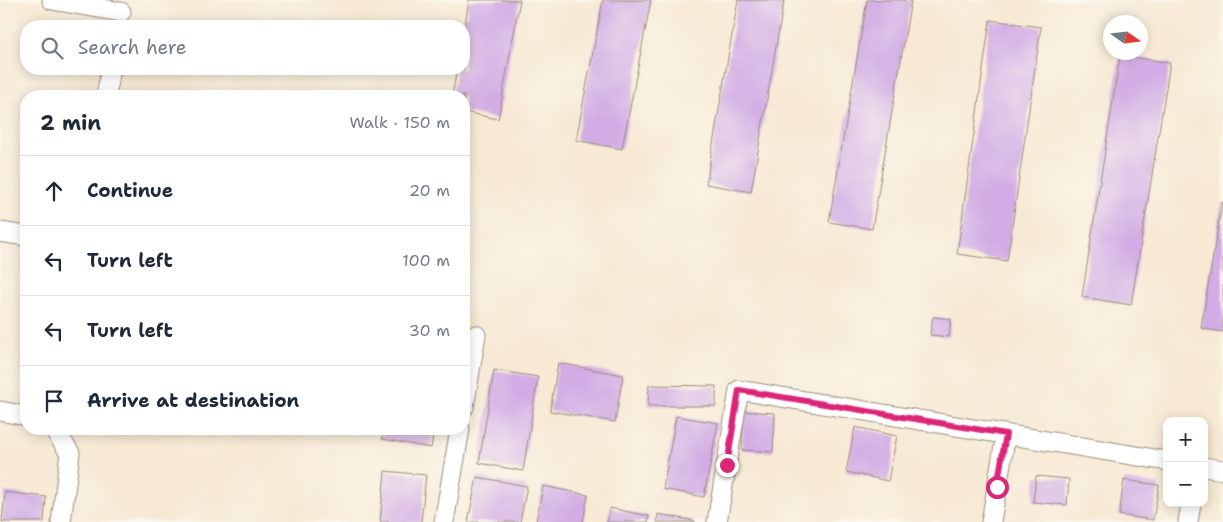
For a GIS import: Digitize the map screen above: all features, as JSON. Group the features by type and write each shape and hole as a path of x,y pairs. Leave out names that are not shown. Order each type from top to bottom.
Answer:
{"street":[{"path":"52,0 121,13"},
{"path":"107,90 110,75"},
{"path":"0,232 20,235"},
{"path":"470,371 476,335"},
{"path":"717,522 739,390 1163,460"},
{"path":"0,411 20,415"},
{"path":"991,522 1006,434"},
{"path":"58,435 70,453 61,522"},
{"path":"444,522 459,435"},
{"path":"1208,468 1223,470"},
{"path":"1188,522 1190,507"}],"building":[{"path":"469,0 520,0 498,119 470,113 470,90 453,90 456,75 470,75 470,20 466,20"},
{"path":"603,0 651,0 622,149 576,140"},
{"path":"738,0 784,0 751,192 706,184"},
{"path":"867,0 911,0 872,229 829,222"},
{"path":"990,20 1041,27 1007,261 957,254"},
{"path":"1148,59 1170,63 1131,305 1082,297 1119,60"},
{"path":"1223,202 1223,332 1201,328"},
{"path":"933,317 951,319 949,337 930,335"},
{"path":"558,363 623,375 615,422 550,411"},
{"path":"494,370 538,377 523,471 479,463"},
{"path":"649,385 716,386 716,406 648,406"},
{"path":"744,411 775,413 773,452 742,450"},
{"path":"676,416 718,423 704,497 663,489"},
{"path":"855,427 897,436 888,481 846,472"},
{"path":"383,435 433,435 431,448 382,439"},
{"path":"385,471 426,475 421,522 380,522"},
{"path":"1036,476 1069,479 1067,505 1033,502"},
{"path":"477,477 527,486 520,522 468,522"},
{"path":"1124,480 1159,485 1153,520 1119,515"},
{"path":"543,486 588,495 583,522 536,522"},
{"path":"5,492 46,497 44,522 2,522"},
{"path":"610,508 649,516 648,522 607,522"},
{"path":"658,514 695,521 695,522 657,522"}],"route":[{"path":"727,465 739,390 1006,434 997,487"}]}
